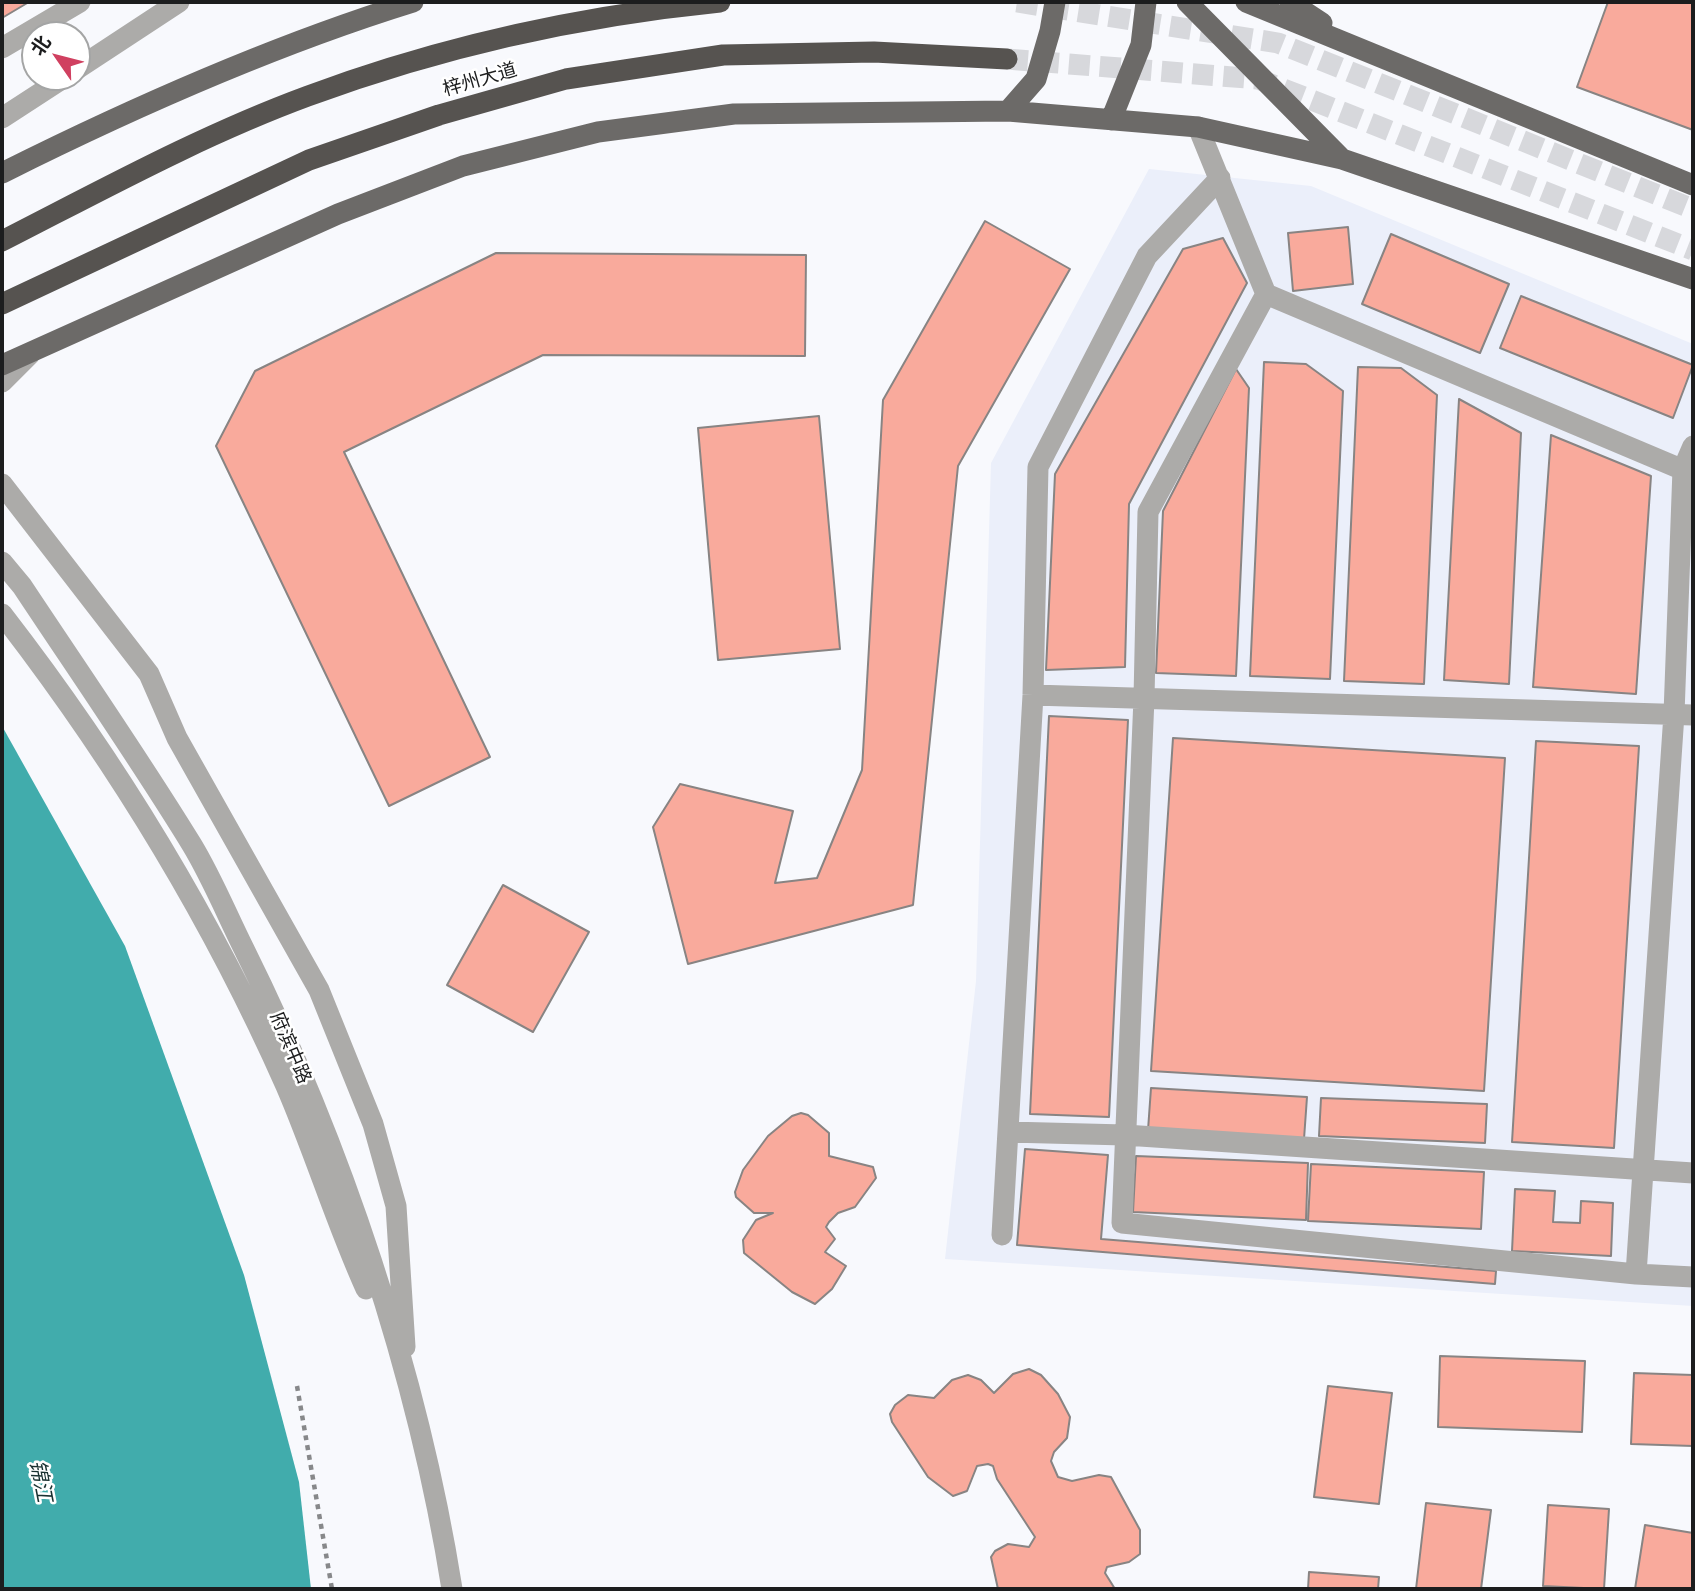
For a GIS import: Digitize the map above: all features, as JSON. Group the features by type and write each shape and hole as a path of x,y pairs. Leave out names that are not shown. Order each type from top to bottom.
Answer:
{"highway":[{"name":"梓州大道","path":"2,241 171,155 308,96 491,41 570,23 720,2"},
{"name":"梓州大道","path":"2,304 309,160 439,115 566,79 723,55 874,52 1007,59"}],"main road":[{"path":"2,173 200,80 333,26 412,2"},
{"path":"1008,111 1036,79 1050,32 1055,2"},
{"path":"1111,120 1141,45 1146,2"},
{"path":"1187,2 1342,159"},
{"path":"1245,2 1693,185"},
{"path":"1290,2 1362,50"},
{"path":"2,365 338,214 463,166 598,132 734,114 1008,111 1198,127 1342,159 1693,279"}],"street":[{"path":"2,48 80,2"},
{"path":"91,60 179,2"},
{"path":"2,118 43,91"},
{"path":"1198,127 1266,294 1688,472"},
{"path":"1002,1235 1032,695 1038,467 1147,256 1220,178"},
{"path":"1266,294 1148,512 1144,698 1122,1223 1636,1274 1693,1277"},
{"path":"2,382 32,351"},
{"path":"1636,1274 1684,714 1688,472 1693,446"},
{"path":"2,484 149,674 177,738 318,990 373,1124 396,1206 407,1380"},
{"name":"府滨中路","path":"2,562 22,586 193,847 274,1010 338,1164 407,1380 444,1541 452,1589"},
{"path":"2,614 49,674 146,817 228,962 287,1088 340,1231 407,1380"},
{"path":"1032,695 1684,714"},
{"path":"1007,1132 1125,1135 1693,1173"}],"path":[{"path":"297,1386 332,1589"}],"shaded area":[{"path":"1149,169 1311,186 1693,344 1693,1306 945,1259 976,981 991,463"}],"water":[{"name":"锦江","path":"2,726 125,946 244,1275 299,1482 311,1589 2,1589"}],"building":[{"path":"2,2 29,2 2,18"},
{"path":"1608,2 1693,2 1693,130 1577,87"},
{"path":"985,221 1070,269 958,466 913,905 688,964 653,827 680,784 793,811 775,883 817,878 862,770 883,400"},
{"path":"1348,227 1353,284 1293,291 1288,233"},
{"path":"1391,234 1509,284 1480,353 1362,304"},
{"path":"1223,238 1247,283 1129,504 1125,667 1046,670 1055,474 1183,249"},
{"path":"496,253 806,255 805,356 543,355 344,452 490,757 389,806 216,446 255,371"},
{"path":"1521,296 1693,365 1673,418 1500,348"},
{"path":"1264,362 1306,364 1343,391 1330,679 1250,676"},
{"path":"1358,367 1401,368 1437,395 1424,684 1344,681"},
{"path":"1236,369 1249,388 1236,676 1156,673 1163,511"},
{"path":"1459,399 1521,433 1509,684 1444,680"},
{"path":"819,416 840,649 718,660 698,428"},
{"path":"1551,435 1651,476 1636,694 1533,687"},
{"path":"1049,716 1128,720 1109,1117 1030,1114"},
{"path":"1173,738 1505,758 1484,1091 1151,1071"},
{"path":"1536,741 1639,746 1614,1148 1512,1142"},
{"path":"503,885 589,932 533,1032 447,985"},
{"path":"1151,1088 1307,1097 1304,1139 1148,1130"},
{"path":"1321,1098 1487,1104 1485,1143 1319,1136"},
{"path":"801,1113 808,1115 829,1133 829,1156 873,1167 876,1178 855,1207 838,1213 826,1227 835,1239 825,1252 846,1266 832,1289 815,1304 792,1292 744,1253 743,1240 756,1220 773,1213 754,1213 736,1197 735,1192 743,1170 768,1136 792,1116"},
{"path":"1025,1149 1108,1155 1101,1239 1496,1271 1495,1284 1017,1245"},
{"path":"1136,1156 1308,1163 1306,1220 1133,1212"},
{"path":"1311,1164 1484,1172 1481,1229 1308,1221"},
{"path":"1515,1189 1555,1191 1553,1222 1580,1223 1581,1201 1613,1203 1611,1256 1512,1251"},
{"path":"1440,1356 1585,1361 1582,1432 1438,1427"},
{"path":"1029,1369 1041,1375 1058,1394 1070,1417 1067,1438 1054,1452 1051,1461 1058,1477 1072,1481 1099,1475 1111,1477 1140,1530 1140,1554 1129,1562 1107,1567 1105,1573 1115,1589 998,1589 991,1557 995,1551 1008,1544 1029,1547 1035,1537 997,1479 993,1466 977,1466 967,1491 953,1496 928,1477 892,1422 890,1414 895,1405 908,1395 934,1398 952,1380 968,1375 981,1380 994,1393 1013,1374"},
{"path":"1634,1373 1693,1375 1693,1446 1631,1444"},
{"path":"1328,1386 1392,1393 1379,1504 1314,1497"},
{"path":"1426,1503 1491,1510 1481,1589 1416,1589"},
{"path":"1548,1505 1609,1509 1604,1589 1543,1586"},
{"path":"1645,1525 1693,1533 1693,1589 1635,1589"},
{"path":"1309,1572 1379,1577 1378,1589 1308,1589"}],"tunnel":[{"path":"1017,2 1278,43 1693,209"},
{"path":"1007,59 1258,79 1693,250"}]}
